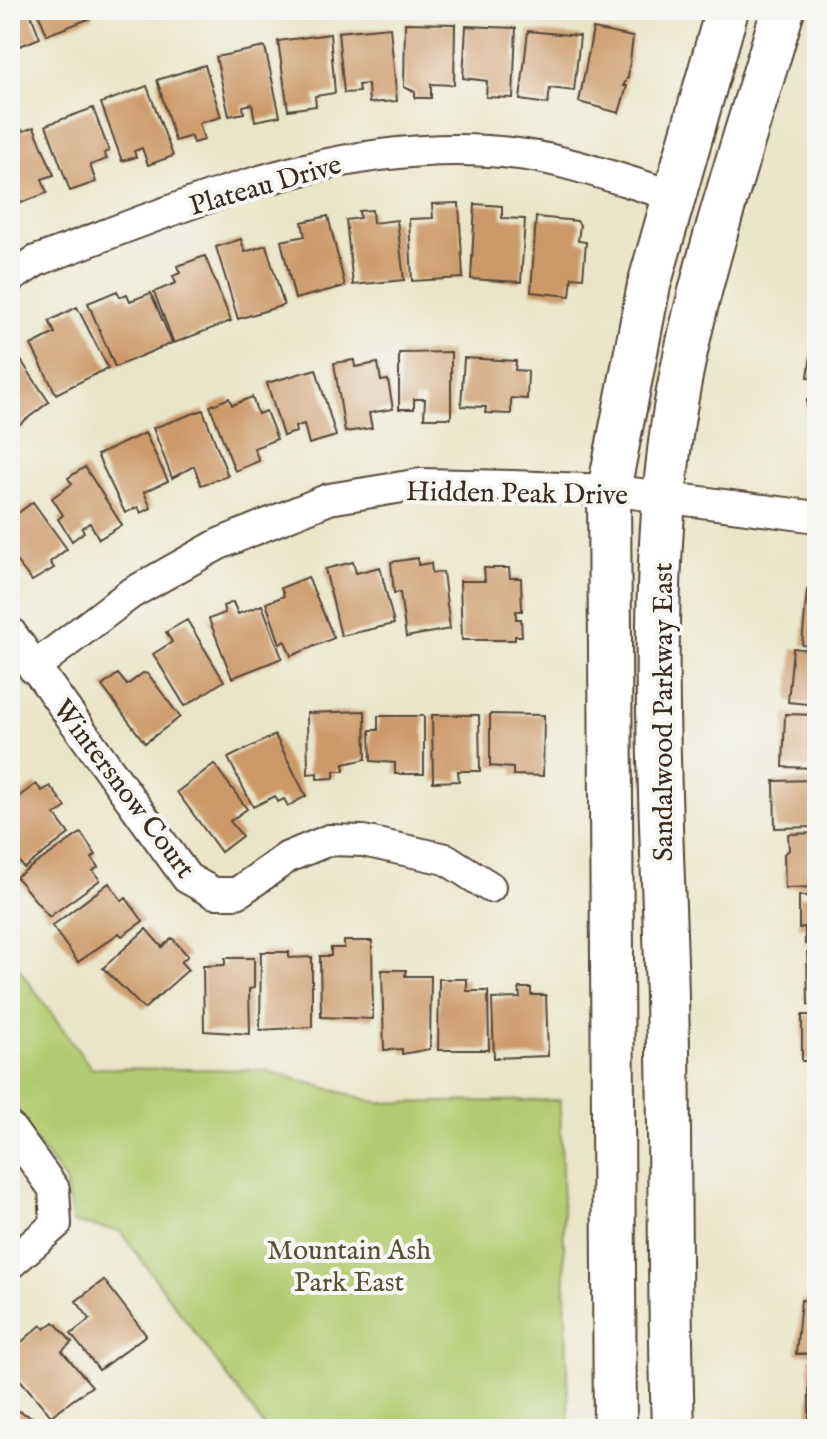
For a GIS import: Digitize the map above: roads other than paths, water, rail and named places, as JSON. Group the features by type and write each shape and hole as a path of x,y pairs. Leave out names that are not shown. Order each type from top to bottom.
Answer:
{"main road":[{"name":"Sandalwood Parkway East","path":"615,1429 609,490 638,333 673,195 727,10"},
{"name":"Sandalwood Parkway East","path":"673,1429 662,865 660,599 664,498 673,424 709,264 783,10"}],"street":[{"name":"Plateau Drive","path":"10,278 36,261 245,183 329,161 440,151 526,155 673,195"},
{"name":"Hidden Peak Drive","path":"33,668 143,587 219,544 329,499 421,484 609,490 817,517"},
{"name":"Wintersnow Court","path":"10,632 187,878 214,893 237,893 288,857 329,840 363,841 446,859 490,887"},
{"path":"10,1128 54,1189 56,1224 10,1264"}],"park label":[{"name":"Mountain Ash Park East","path":"349,1265"}]}
